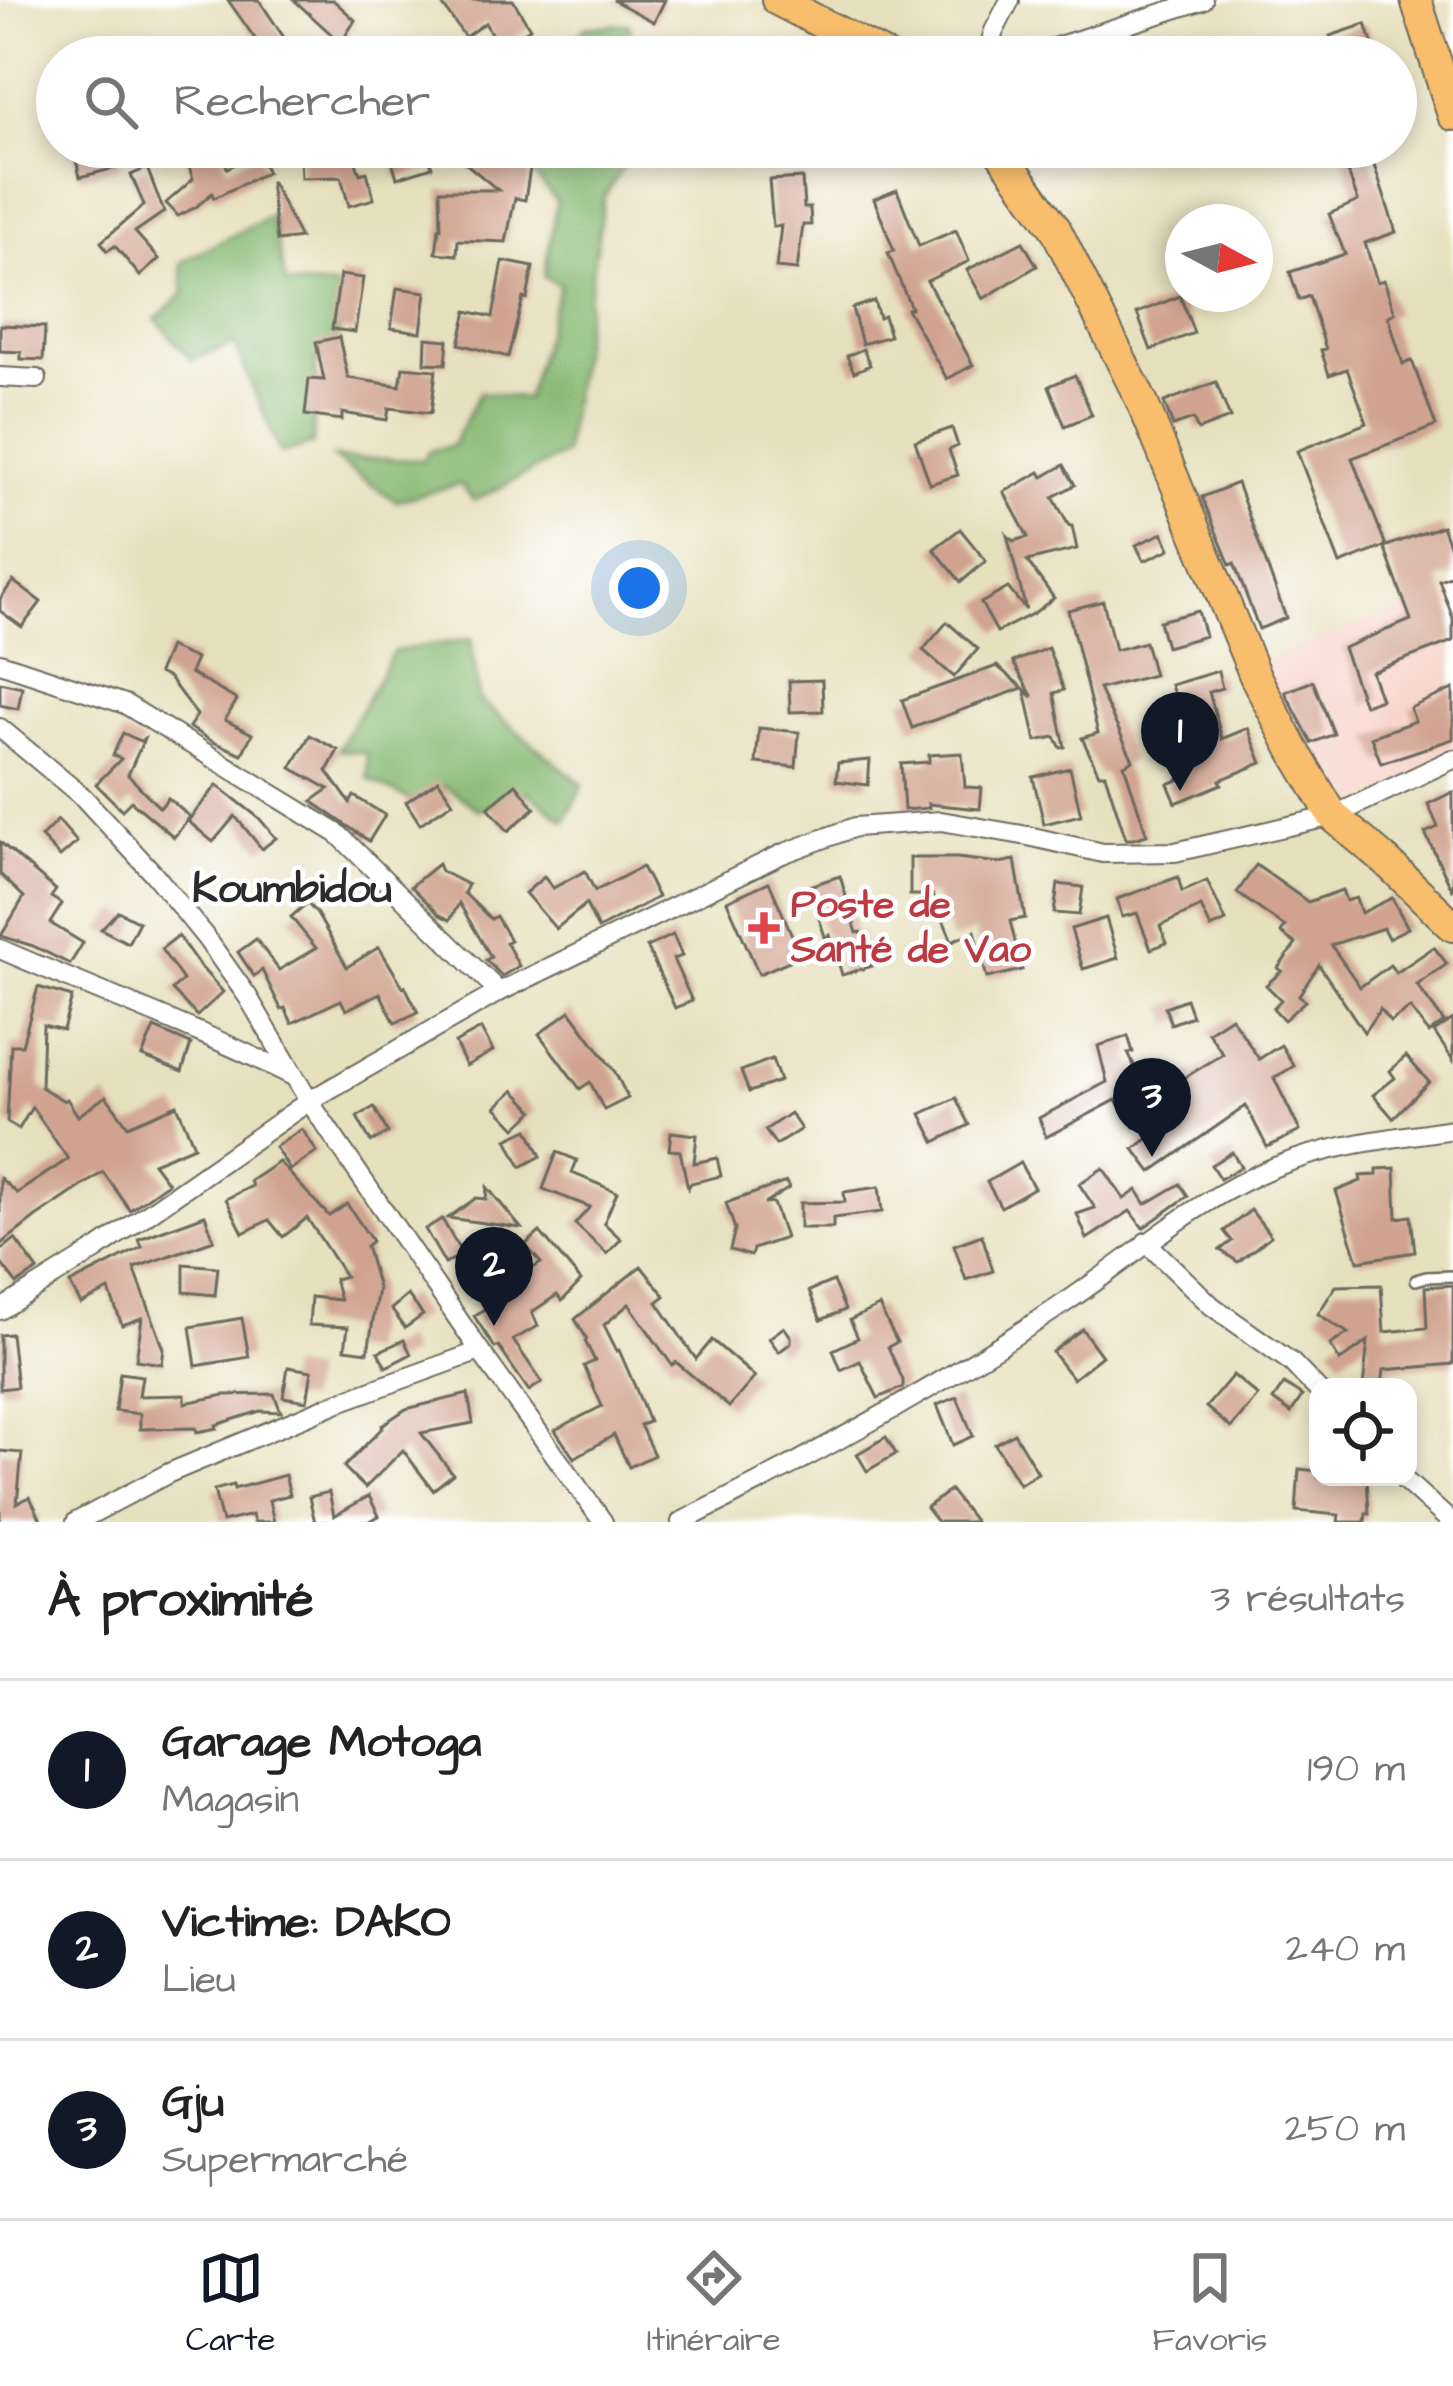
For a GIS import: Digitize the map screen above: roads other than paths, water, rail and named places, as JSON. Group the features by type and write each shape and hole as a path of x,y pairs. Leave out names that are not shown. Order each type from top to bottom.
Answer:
{"main road":[{"path":"777,0 846,36"},
{"path":"1416,0 1453,115"},
{"path":"1013,168 1055,228 1143,404 1255,676 1293,749 1333,816 1453,926"}],"street":[{"path":"992,36 1010,0"},
{"path":"1091,36 1203,0"},
{"path":"0,377 37,379"},
{"path":"0,663 125,704 338,834 499,992"},
{"path":"0,728 82,797 206,938 309,1101 603,1522"},
{"path":"0,1310 96,1250 309,1101 499,992 782,854 855,827 941,821 1103,853 1175,852 1333,816 1453,759"},
{"path":"0,949 196,1029 293,1076"},
{"path":"681,1522 815,1454 937,1384 1071,1299 1230,1186 1334,1148 1453,1129"},
{"path":"1146,1242 1212,1306 1292,1362 1309,1380"},
{"path":"76,1522 169,1473 339,1402 480,1351"},
{"path":"1411,1486 1451,1522"}],"lane":[{"path":"1416,1280 1453,1276"}],"place":[{"name":"Garage Motoga","path":"1180,791"},
{"name":"Poste de Santé de Vao","path":"764,928"},
{"name":"Gju","path":"1152,1157"},
{"name":"Victime: DAKO","path":"494,1326"}],"district":[{"name":"Koumbidou","path":"292,890"}]}
